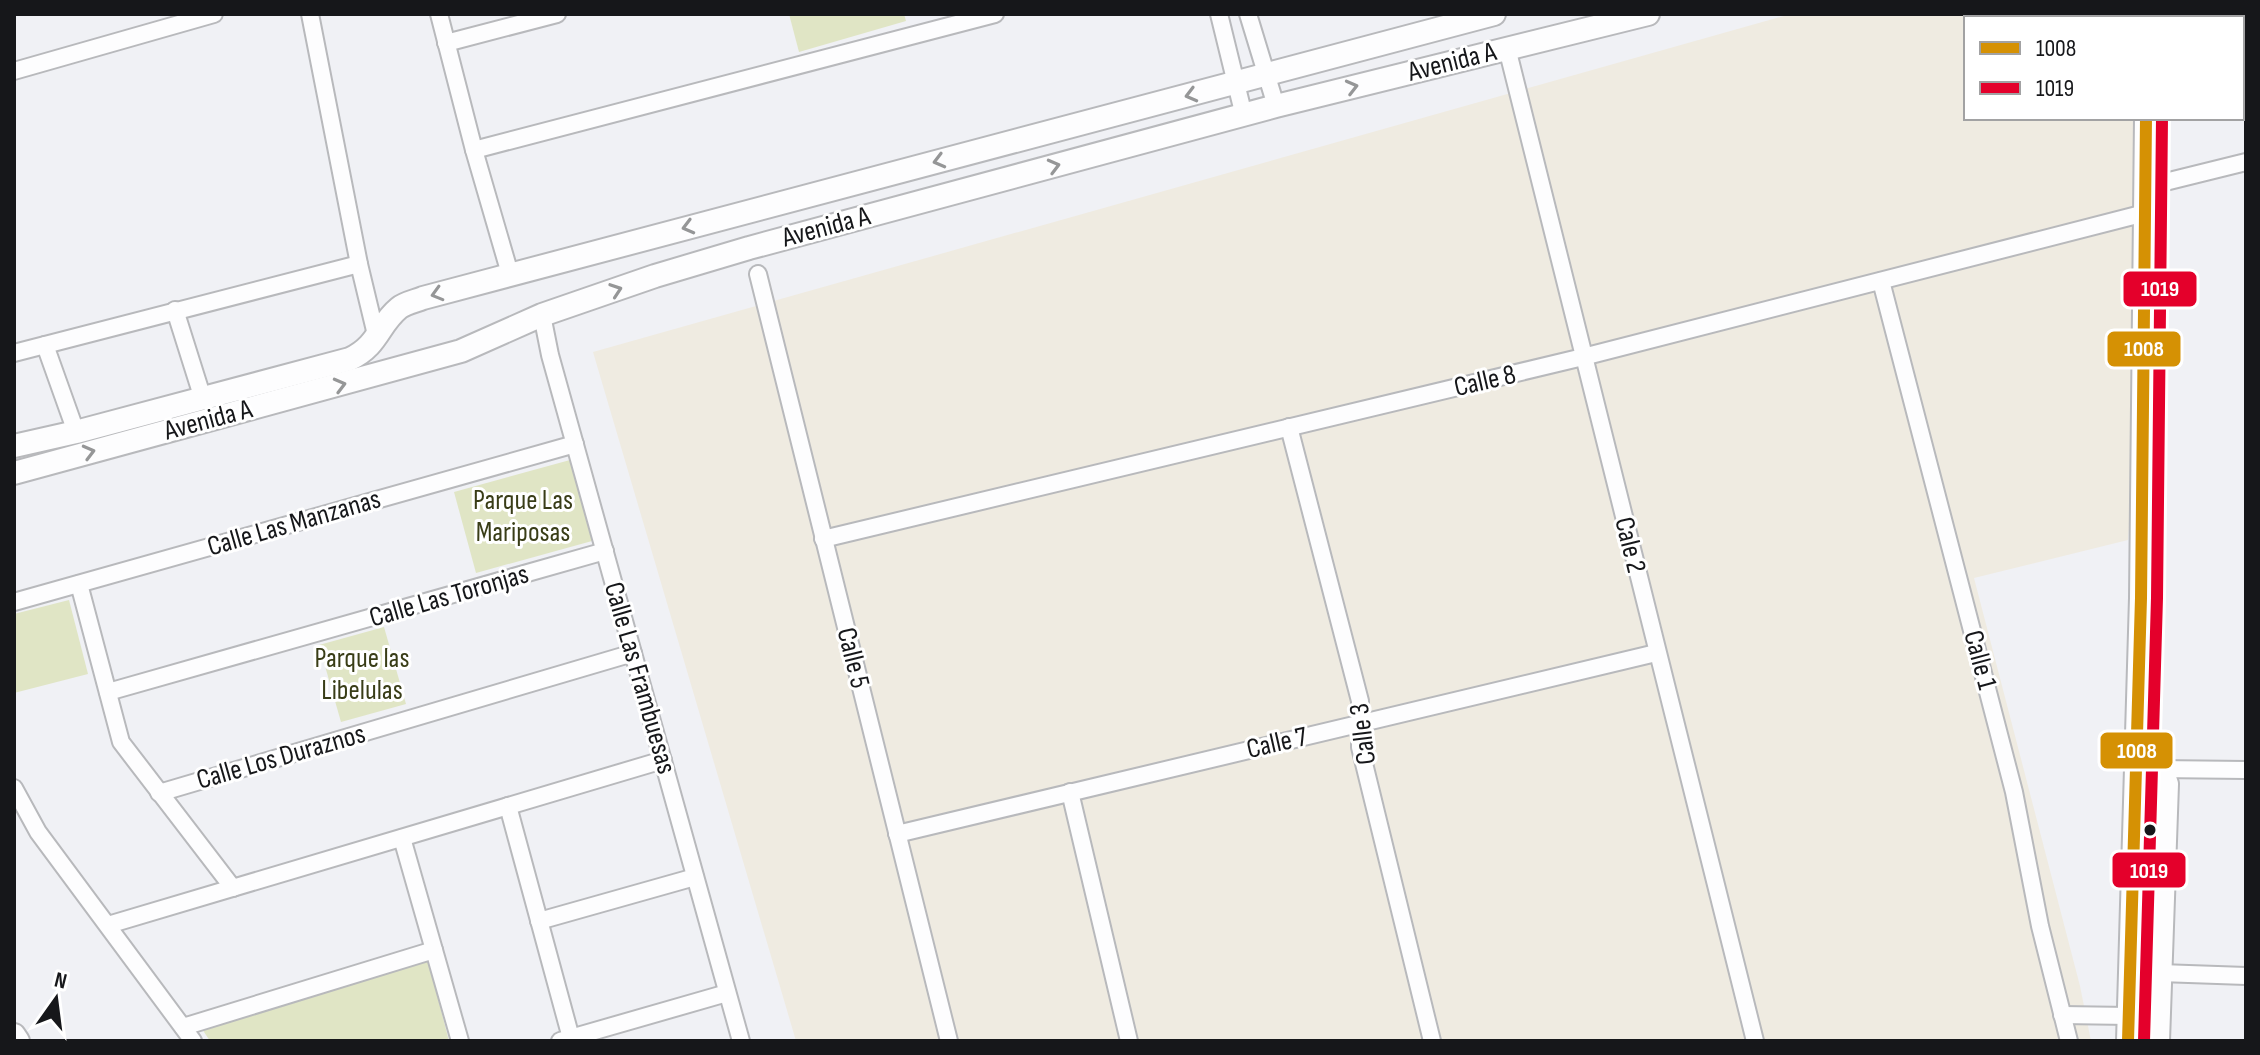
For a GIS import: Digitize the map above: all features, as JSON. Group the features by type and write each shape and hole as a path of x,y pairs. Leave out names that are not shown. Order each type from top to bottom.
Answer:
{"street":[{"path":"14,71 214,14"},
{"path":"310,14 359,264 377,339"},
{"path":"439,14 510,274"},
{"path":"446,43 554,14"},
{"path":"474,150 995,14"},
{"path":"1219,14 1244,116"},
{"path":"1248,14 1276,106"},
{"name":"Avenida A","path":"14,446 350,359 364,352 377,339 401,306 510,274 1494,14"},
{"name":"Avenida A","path":"14,473 461,351 542,315 749,248 1276,106 1648,14"},
{"name":"Cale 2","path":"1507,48 1755,1041"},
{"path":"2128,1041 2148,769 2146,120"},
{"path":"2145,187 2246,162"},
{"name":"Calle 8","path":"823,539 1583,357 2145,213"},
{"path":"14,353 359,264"},
{"name":"Calle 5","path":"758,274 949,1041"},
{"name":"Calle 1","path":"1881,281 2014,792 2040,926 2069,1041"},
{"path":"175,310 203,399"},
{"name":"Calle Las Frambuesas","path":"542,315 741,1041"},
{"path":"45,345 76,432"},
{"name":"Calle 3","path":"1289,427 1360,701 1360,747 1432,1041"},
{"name":"Calle Las Manzanas","path":"14,602 575,444"},
{"name":"Calle Las Toronjas","path":"108,692 605,551"},
{"path":"79,584 121,742 233,888"},
{"name":"Calle Los Duraznos","path":"159,793 633,653"},
{"name":"Calle 7","path":"897,834 1656,653"},
{"path":"108,925 663,760"},
{"path":"2148,769 2246,770"},
{"path":"2148,769 2165,775 2167,784 2158,1041"},
{"path":"14,788 38,832 193,1041"},
{"path":"1070,792 1129,1041"},
{"path":"508,806 566,1039 727,993"},
{"path":"402,838 460,1041"},
{"path":"539,921 695,877"},
{"path":"183,1027 434,950"},
{"path":"2160,973 2246,976"},
{"path":"2062,1015 2129,1016"},
{"path":"14,1035 18,1041"}],"shaded area":[{"path":"1791,14 2143,14 1964,16 1964,120 2147,120 2152,249 2128,540 1974,578 2080,986 2091,1041 796,1041 593,352"}],"green space":[{"path":"789,14 904,14 906,21 799,52"},
{"name":"Parque Las Mariposas","path":"570,460 592,541 476,573 454,492"},
{"path":"69,600 88,674 14,693 14,614"},
{"name":"Parque las Libelulas","path":"384,627 406,704 341,722 319,645"},
{"path":"428,960 449,1041 210,1041 202,1029"}],"transit line":[{"name":"1008","path":"2128,1041 2141,598 2146,120"},
{"name":"1019","path":"2144,1041 2157,598 2162,120"}]}
